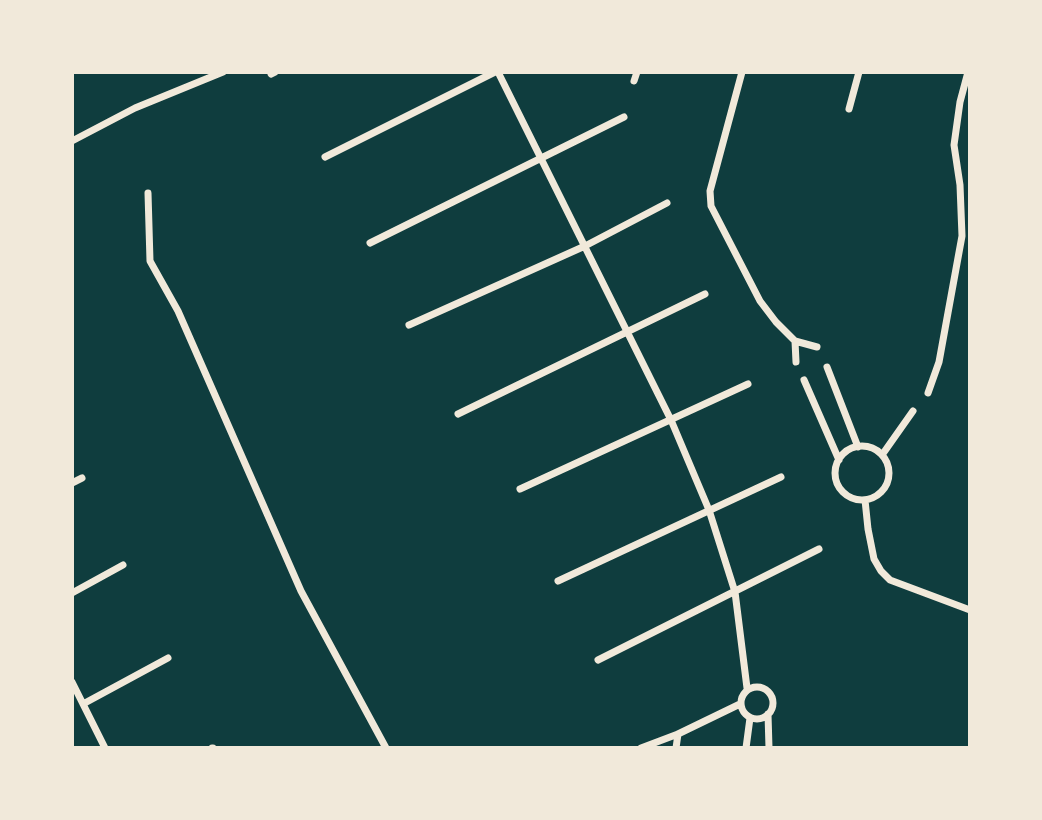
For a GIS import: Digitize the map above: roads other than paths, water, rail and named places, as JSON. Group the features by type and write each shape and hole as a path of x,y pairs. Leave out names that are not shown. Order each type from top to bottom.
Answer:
{"street":[{"path":"72,141 135,108 223,72"},
{"path":"325,157 497,72 671,420 709,510 735,592 747,688 740,704 678,734 641,748"},
{"path":"634,81 637,72"},
{"path":"742,72 712,182 711,206 760,300 776,322 795,341 817,347"},
{"path":"849,109 859,72"},
{"path":"928,393 941,353 962,236 960,185 954,145 960,102 968,72"},
{"path":"370,243 624,117"},
{"path":"148,193 150,261 178,311 301,590 386,748"},
{"path":"409,325 585,246 667,203"},
{"path":"458,414 705,293"},
{"path":"795,341 796,362"},
{"path":"827,368 858,447"},
{"path":"804,380 839,460"},
{"path":"520,489 748,384"},
{"path":"882,455 913,411"},
{"path":"858,447 875,449 887,463 887,483 882,491 865,500 846,495 836,479 839,460 847,451 858,447"},
{"path":"558,581 781,477"},
{"path":"72,484 82,478"},
{"path":"865,500 867,529 874,559 881,571 890,580 970,610"},
{"path":"598,660 819,549"},
{"path":"72,593 124,565"},
{"path":"83,704 168,659"},
{"path":"72,682 104,748"},
{"path":"740,704 744,714 750,718 763,718 772,708 771,695 760,687 747,688"},
{"path":"768,714 769,748"},
{"path":"746,748 750,718"},
{"path":"676,748 678,734"}]}
